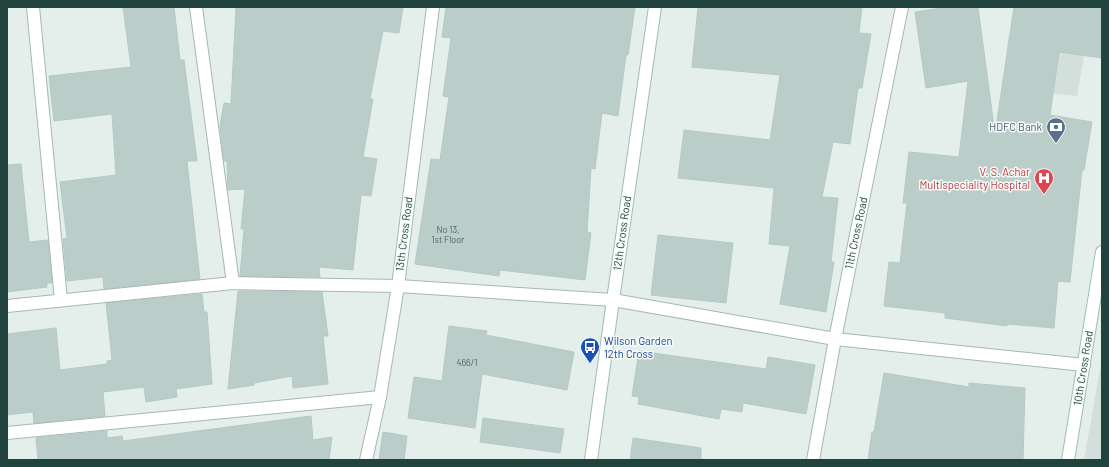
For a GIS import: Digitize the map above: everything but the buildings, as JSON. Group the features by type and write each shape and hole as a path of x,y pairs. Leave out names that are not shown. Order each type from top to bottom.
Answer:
{"street":[{"path":"33,7 61,300"},
{"path":"196,7 233,282"},
{"name":"13th Cross Road","path":"366,460 380,397 398,286 433,7"},
{"name":"12th Cross Road","path":"591,460 655,7"},
{"name":"11th Cross Road","path":"813,460 835,339 902,7"},
{"name":"10th Cross Road","path":"1068,460 1102,252"},
{"path":"7,306 233,282 398,286 613,300 835,339 1084,365"},
{"path":"7,433 380,397"}],"shaded area":[{"path":"1008,38 1085,51 1077,96 1006,89"},
{"path":"1102,358 1102,460 1084,460"}],"place":[{"name":"HDFC Bank","path":"1056,144"},
{"name":"V. S. Achar Multispeciality Hospital","path":"1044,195"},
{"name":"Wilson Garden 12th Cross","path":"590,364"}]}
